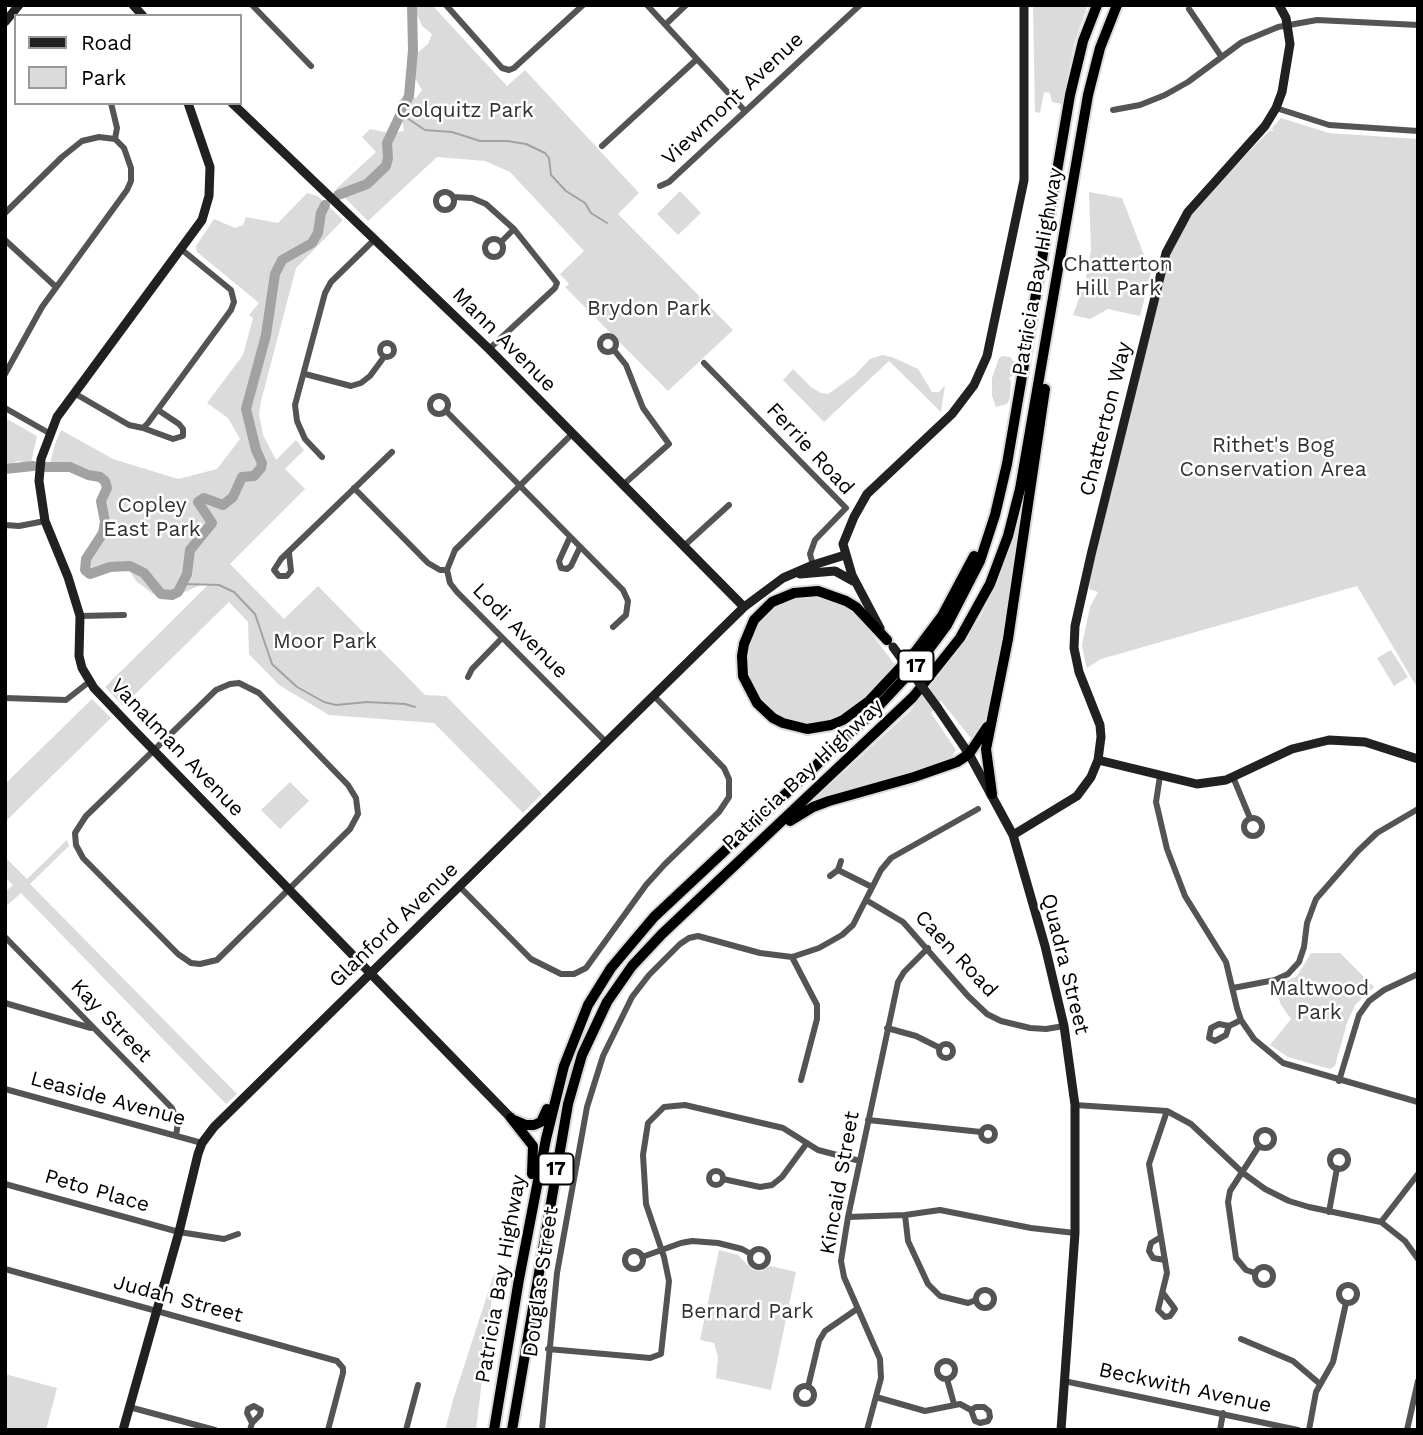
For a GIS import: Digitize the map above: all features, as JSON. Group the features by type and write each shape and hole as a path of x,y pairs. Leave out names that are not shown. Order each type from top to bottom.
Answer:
{"highway":[{"name":"Patricia Bay Highway","path":"494,1430 533,1200 555,1099 570,1044 588,1005 607,974 654,917 873,712 930,649 960,603 980,561 1007,464 1070,95 1094,5"},
{"name":"Patricia Bay Highway","path":"512,1430 563,1129 578,1066 588,1038 607,1003 632,967 662,934 913,697 947,656 970,621 999,562 1014,514 1094,71 1117,5"},
{"path":"992,794 986,749 1008,639 1066,249 1065,232"},
{"path":"890,643 856,607 844,600 818,591 794,593 772,603 754,620 741,656 743,676 757,703 773,718 783,723 807,729 820,728 855,713 900,669 942,615 977,550 1007,464"},
{"path":"662,934 700,904 799,815 839,798 943,768 969,754 985,733 996,700"},
{"path":"511,1118 526,1125 534,1125 546,1116 556,1073 572,1027 589,994 607,974"},
{"path":"500,1396 502,1353 534,1154 530,1139 511,1118"}],"main road":[{"path":"5,22 19,5"},
{"path":"845,555 846,534 867,494 952,414 974,385 987,356 1024,180 1024,5"},
{"name":"Chatterton Way","path":"1013,835 1077,796 1091,777 1098,760 1100,725 1079,672 1074,637 1094,542 1159,276 1170,242 1188,212 1252,141 1276,108 1282,92 1289,59 1288,24 1279,5"},
{"name":"Vanalman Avenue","path":"189,105 210,167 209,196 202,220 57,416 41,459 39,481 45,521 68,577 80,616 79,656 89,682 511,1118"},
{"name":"Mann Avenue","path":"234,105 489,349 744,607"},
{"name":"Glanford Avenue","path":"123,1430 202,1143 214,1127 744,607 771,585 813,565 845,555"},
{"name":"Quadra Street","path":"845,555 855,582 890,643 969,754 1013,835 1045,946 1064,1026 1075,1105 1075,1233 1061,1430"},
{"path":"791,575 834,570 855,582"},
{"path":"1098,760 1197,784 1233,778 1292,749 1329,740 1364,742 1418,759"}],"street":[{"path":"252,5 310,66"},
{"path":"446,5 502,68 509,71 583,5"},
{"path":"647,5 745,111"},
{"path":"666,24 686,5"},
{"name":"Viewmont Avenue","path":"660,186 669,182 860,5"},
{"path":"1189,9 1221,56"},
{"path":"1113,110 1140,105 1165,95 1188,82 1242,42 1288,24 1317,20 1418,25"},
{"path":"602,146 697,59"},
{"path":"111,105 117,128 115,139"},
{"path":"1276,108 1329,125 1418,131"},
{"path":"5,213 82,141 99,136 115,139 124,148 131,168 131,181 127,190 41,307 5,374"},
{"path":"453,197 472,198 486,204 514,229 557,283 555,288 489,349"},
{"path":"501,242 514,229"},
{"path":"322,457 305,439 297,421 295,405 325,293 331,282 375,239"},
{"path":"5,240 55,287"},
{"path":"143,428 231,310 234,302 231,290 181,249"},
{"path":"614,351 626,365 643,408 669,444 624,484"},
{"path":"305,374 351,386 370,376 384,357"},
{"name":"Ferrie Road","path":"704,363 845,508 815,540 810,554 813,565"},
{"path":"74,393 129,425 173,439 183,436 183,429 179,424 158,410"},
{"path":"5,408 49,433"},
{"path":"446,411 626,595 626,615 612,627"},
{"path":"447,570 455,550 573,433"},
{"path":"289,553 392,452"},
{"name":"Lodi Avenue","path":"354,488 428,563 440,570 447,570 450,583 457,592 606,742"},
{"path":"685,545 729,505"},
{"path":"5,525 19,526 45,521"},
{"path":"570,537 559,561 561,568 571,566 580,547"},
{"path":"80,616 124,615"},
{"path":"468,677 472,669 502,638"},
{"path":"5,698 66,700 89,682"},
{"path":"239,683 259,693 348,785 358,806 355,822 350,829 289,889 217,960 200,964 191,962 178,954 92,867 79,852 75,832 209,697 223,686 239,683"},
{"path":"459,886 531,959 561,974 574,974 586,968 646,885 719,812 729,797 729,779 724,768 654,696"},
{"path":"1160,776 1156,802 1167,849 1185,896 1226,962 1241,1020 1254,1039 1283,1063 1418,1102"},
{"path":"1233,778 1250,818"},
{"path":"801,1080 817,1019 817,1005 792,957 819,948 842,935 853,925 881,870 891,858 978,809"},
{"path":"1233,988 1275,980 1288,974 1299,962 1307,923 1316,899 1377,833 1418,809"},
{"path":"830,876 838,870 841,861"},
{"path":"838,870 873,887"},
{"name":"Caen Road","path":"866,900 903,922 987,1014 1001,1021 1030,1028 1064,1026"},
{"name":"Douglas Street","path":"542,1430 557,1273 587,1107 603,1056 632,997 649,975 689,938 698,936 760,953 792,957"},
{"name":"Kay Street","path":"5,937 172,1108 178,1123 176,1135"},
{"name":"Kincaid Street","path":"867,1430 882,1371 880,1359 844,1277 841,1261 898,982 904,972 928,948"},
{"path":"1339,1081 1359,1015 1369,1001 1384,990 1417,977"},
{"path":"5,1003 93,1028"},
{"path":"1228,1026 1241,1020"},
{"path":"887,1028 916,1036 940,1048"},
{"name":"Leaside Avenue","path":"5,1089 202,1143"},
{"path":"548,1349 650,1358 661,1354 669,1293 666,1267 646,1203 643,1155 648,1123 664,1107 685,1105 783,1128 818,1150 860,1161"},
{"path":"1075,1105 1167,1111 1191,1124 1243,1173 1265,1189 1289,1201 1381,1222 1405,1241 1418,1259"},
{"path":"1163,1293 1167,1273 1149,1164 1167,1111"},
{"path":"868,1120 981,1132"},
{"path":"723,1179 760,1187 772,1185 782,1177 807,1143"},
{"path":"1255,1273 1246,1270 1237,1258 1228,1202 1230,1191 1259,1146"},
{"path":"1329,1212 1337,1168"},
{"path":"1381,1222 1417,1176"},
{"name":"Peto Place","path":"5,1184 179,1232 224,1239 238,1234"},
{"path":"848,1217 905,1215 940,1210 1031,1228 1075,1233"},
{"path":"905,1215 908,1241 928,1284 940,1296 968,1303 976,1300"},
{"path":"1161,1237 1151,1243 1150,1251 1153,1258 1164,1260"},
{"path":"642,1257 692,1241 718,1243 751,1254"},
{"name":"Judah Street","path":"5,1269 332,1359 341,1365 344,1373 328,1430"},
{"path":"1308,1430 1320,1384 1333,1362 1346,1303"},
{"path":"808,1387 825,1331 857,1309"},
{"path":"1241,1339 1293,1361 1320,1384"},
{"path":"947,1379 954,1404"},
{"name":"Beckwith Avenue","path":"1064,1381 1298,1430"},
{"path":"1407,1430 1418,1381"},
{"path":"406,1430 418,1385"},
{"path":"942,1408 948,1387"},
{"path":"876,1397 925,1411 954,1404 971,1410"},
{"path":"129,1407 215,1430"},
{"path":"1220,1430 1223,1413"}],"green space":[{"name":"Colquitz Park","path":"413,5 432,5 507,86 525,70 639,193 618,214 733,330 668,391 565,287 569,284 560,274 584,251 510,172 485,161 437,157 368,221 336,189 376,152 362,137 370,129 389,133 404,131 399,101 404,95 416,98 422,90 413,75 411,58 428,44 432,34 422,26"},
{"path":"1033,5 1088,5 1075,41 1062,104 1052,102 1050,93 1044,92 1040,113 1035,112"},
{"name":"Rithet's Bog Conservation Area","path":"1281,118 1329,133 1418,139 1418,689 1357,586 1101,659 1087,668 1084,657 1082,645 1090,607 1098,592 1089,589 1091,573 1168,256 1196,207 1270,130 1273,132 1272,128"},
{"path":"680,191 701,213 678,235 657,214"},
{"name":"Chatterton Hill Park","path":"1089,192 1122,198 1151,273 1140,316 1108,309 1090,319 1073,315 1086,278 1091,250"},
{"path":"307,193 318,196 343,220 296,268 259,414 263,435 276,460 296,440 304,450 285,469 305,489 230,564 284,619 318,586 425,695 446,696 542,794 523,813 434,723 329,715 279,685 249,654 248,622 229,602 123,706 105,687 209,584 203,584 169,599 153,594 136,581 129,570 96,573 92,571 87,561 102,540 107,527 104,505 107,490 102,482 76,470 48,471 55,444 61,430 113,459 178,479 217,469 240,439 228,418 207,403 243,355 253,318 249,315 259,303 197,252 196,246 214,219 235,228 243,225 246,217 278,223"},
{"path":"882,355 918,369 932,392 939,392 945,385 941,412 889,361 824,422 783,380 793,369 811,387 828,394 855,375 870,359"},
{"path":"1010,357 1015,363 1013,375 1009,378 1010,398 1007,404 996,407 992,396 992,378 999,358"},
{"path":"5,418 37,436 31,463 18,461 5,466"},
{"path":"1020,513 1022,514 1001,652 985,723 976,738 970,737 941,701 931,713 956,750 949,761 807,806 910,711 956,654 981,616 1000,576"},
{"path":"813,595 839,602 855,612 896,666 857,706 841,717 822,724 801,725 787,722 769,711 755,695 746,675 745,656 760,619 773,607 785,600"},
{"path":"1391,650 1408,677 1394,686 1377,658"},
{"path":"92,699 111,718 5,822 5,784"},
{"path":"290,782 309,801 280,829 261,810"},
{"path":"67,840 69,846 30,884 237,1094 226,1104 21,893 5,907 5,892 13,885 5,877 5,857 27,879"},
{"name":"Maltwood Park","path":"1311,953 1340,953 1374,987 1355,1005 1335,1066 1330,1069 1288,1057 1270,1045 1291,1019 1281,1005 1275,987 1297,976"},
{"name":"Bernard Park","path":"719,1250 738,1255 753,1270 762,1271 770,1266 796,1272 771,1390 716,1378 718,1357 714,1343 700,1340"},
{"path":"495,1271 476,1430 445,1430 453,1400"},
{"path":"5,1374 57,1388 46,1430 5,1430"}],"waterway":[{"path":"338,195 367,184 386,166 387,143 409,96 413,50 412,5"},
{"path":"401,114 425,130 452,132 480,141 526,144 545,153 549,158 551,175 566,191 585,203 591,213 607,223"},
{"path":"46,467 70,467 105,481 107,488 101,501 105,522 103,533 86,559 85,570 90,574 110,567 130,566 144,573 161,594 172,595 178,592 187,574 190,550 212,523 198,502 204,498 223,505 233,497 242,477 254,476 261,468 262,463 246,409 266,335 275,274 282,260 312,243 318,233 325,205"},
{"path":"5,469 33,466"},
{"path":"184,584 219,585 234,592 255,614 272,664 297,687 324,702 336,705 367,702 405,704 415,707"}],"park label":[{"name":"Brydon Park","path":"649,309"},
{"name":"Copley East Park","path":"152,518"},
{"name":"Moor Park","path":"325,642"}]}
